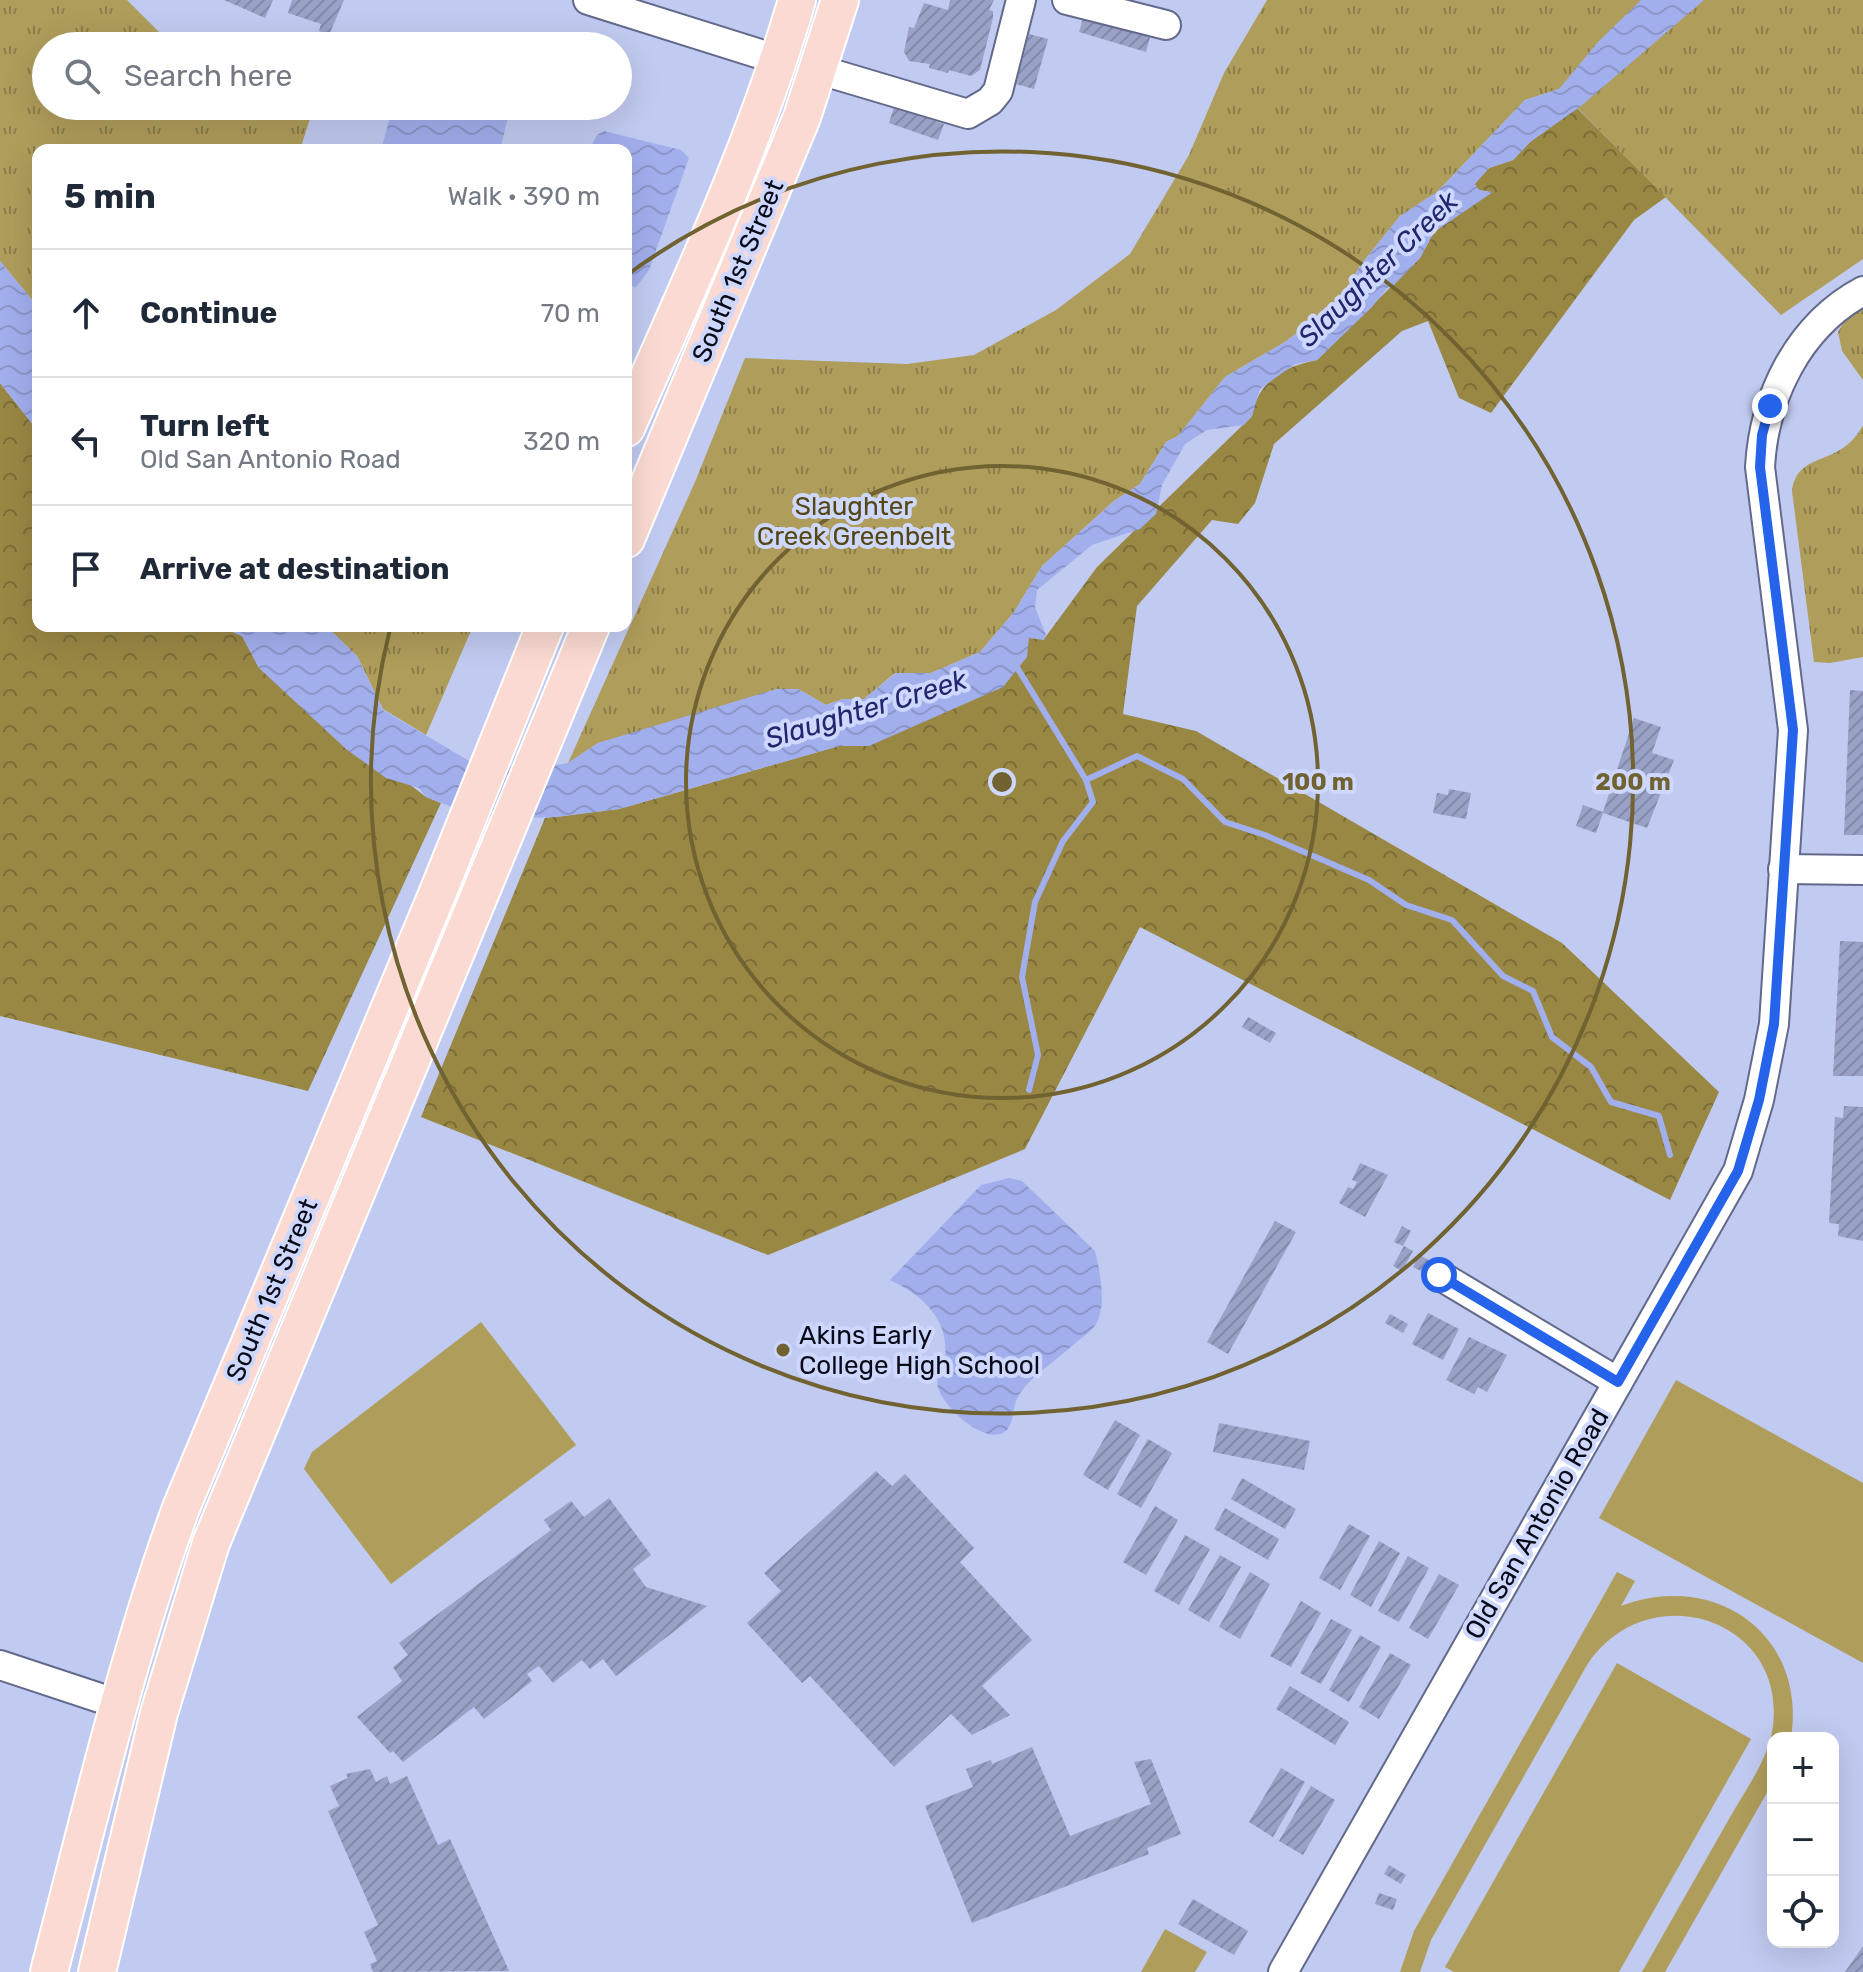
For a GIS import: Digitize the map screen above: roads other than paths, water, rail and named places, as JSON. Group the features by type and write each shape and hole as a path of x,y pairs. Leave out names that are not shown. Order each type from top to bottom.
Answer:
{"main road":[{"name":"South 1st Street","path":"632,414 734,181 779,60 797,0"},
{"name":"South 1st Street","path":"632,524 820,70 840,0"},
{"path":"779,60 820,70"},
{"name":"South 1st Street","path":"49,1972 118,1704 157,1573 181,1508 438,892 543,632"},
{"name":"South 1st Street","path":"97,1972 159,1713 211,1543 481,898 589,632"}],"street":[{"path":"588,0 779,60"},
{"path":"820,70 968,114 990,101 998,91 1021,0"},
{"path":"1067,0 1166,25"},
{"name":"Old San Antonio Road","path":"1283,1972 1738,1171 1759,1100 1774,1024 1793,730 1760,467 1762,435 1783,378 1804,341 1826,316 1863,291"},
{"path":"1783,869 1863,870"},
{"path":"1439,1275 1618,1382"},
{"path":"0,1665 118,1704"}],"water":[{"name":"Slaughter Creek","path":"1641,0 1704,0 1581,106 1530,142 1513,160 1489,168 1475,184 1479,190 1493,192 1434,232 1420,258 1317,360 1295,364 1260,389 1252,416 1244,425 1207,430 1185,444 1162,485 1156,514 1140,529 1092,545 1037,590 1035,607 1046,635 1044,640 1029,638 1027,657 1003,687 869,746 839,746 619,809 557,817 484,819 426,797 419,788 386,778 346,749 259,668 242,636 233,632 332,632 357,656 383,710 476,765 545,767 568,763 598,743 776,689 798,689 826,705 843,699 864,699 896,673 931,673 980,652 1014,612 1042,566 1114,501 1140,484 1166,442 1178,436 1225,377 1285,342 1344,297 1359,267 1400,216 1437,192 1525,100 1559,89 1598,42"},
{"path":"389,120 508,120 502,144 383,144"},
{"path":"604,131 681,150 689,158 649,270 636,287 632,286 632,144 592,144 597,135"},
{"path":"0,261 32,300 32,423 0,383"},
{"path":"1009,1178 1022,1181 1095,1251 1102,1298 1094,1327 1030,1381 1017,1400 1007,1430 994,1435 965,1421 942,1396 938,1381 945,1359 945,1345 938,1320 923,1301 890,1280 981,1185"}],"waterway":[{"path":"1015,664 1086,780 1137,756 1183,779 1225,822 1265,835 1369,880 1406,905 1452,920 1503,976 1533,991 1552,1037 1591,1067 1611,1102 1659,1116 1670,1155"},
{"path":"1029,1090 1038,1055 1022,977 1035,902 1063,841 1093,802 1086,780"}],"place":[{"name":"Akins Early College High School","path":"783,1350"}],"park label":[{"name":"Slaughter Creek Greenbelt","path":"854,521"}]}
